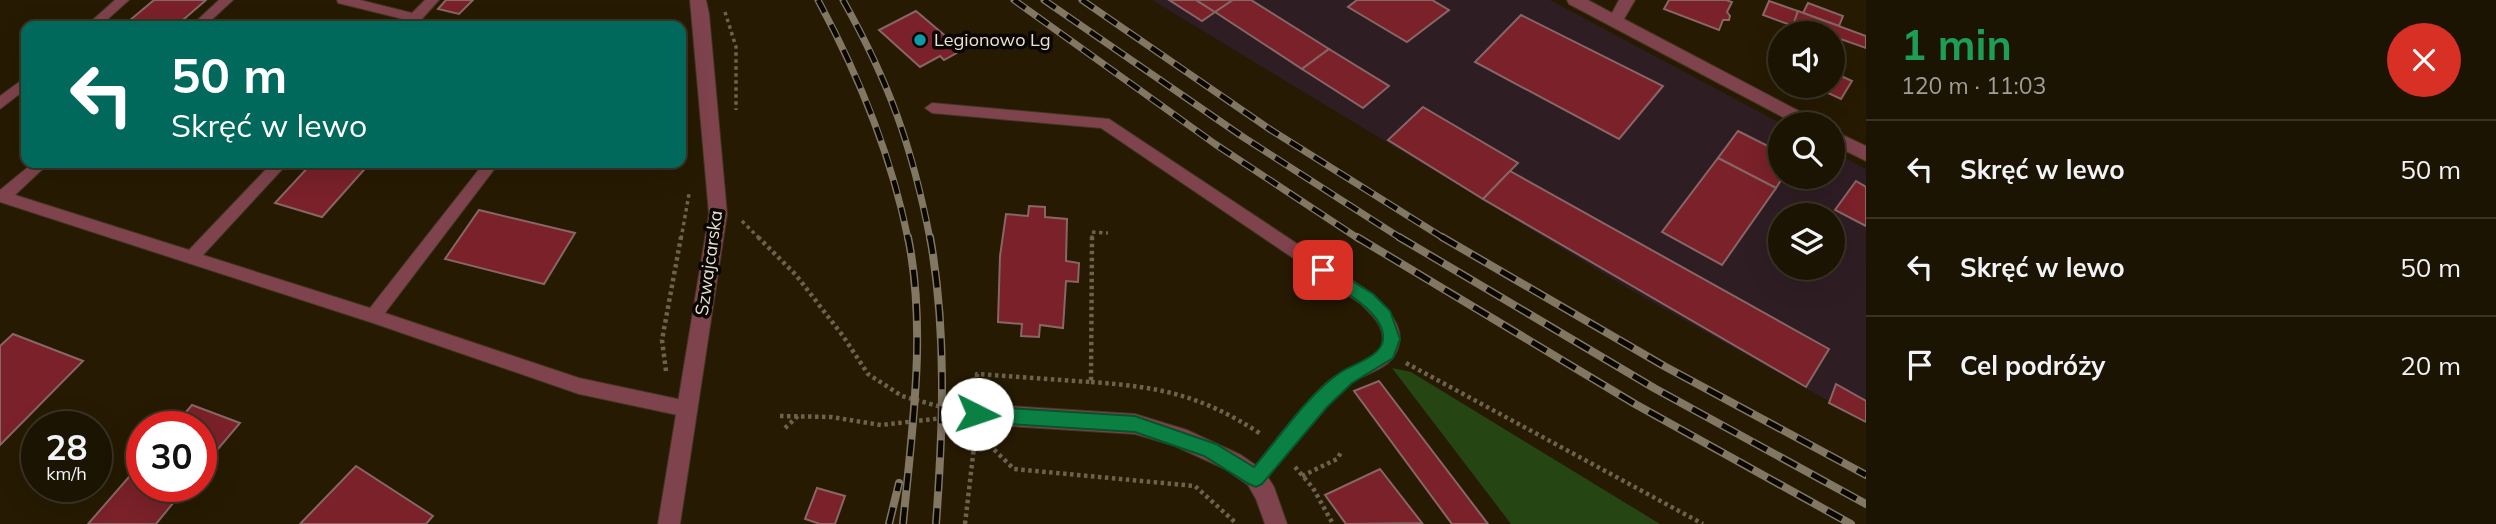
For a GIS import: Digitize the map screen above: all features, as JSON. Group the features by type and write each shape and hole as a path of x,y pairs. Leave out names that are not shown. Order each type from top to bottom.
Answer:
{"street":[{"name":"Szwajcarska","path":"669,524 718,214 698,0"},
{"path":"1575,0 1787,112"},
{"path":"1615,21 1627,0"},
{"path":"1845,143 1866,154"},
{"path":"977,414 1135,424 1210,450 1256,478 1266,494 1276,524"}],"lane":[{"path":"98,21 123,0"},
{"path":"203,21 227,0"},
{"path":"343,0 415,18 433,0"},
{"path":"0,104 21,86"},
{"path":"932,108 1104,123 1367,299 1385,316 1392,339 1387,353 1374,364 1346,378 1321,402 1256,478"},
{"path":"2,197 36,168"},
{"path":"191,258 276,168"},
{"path":"373,316 488,168"},
{"path":"2,197 373,316 579,386 687,409"}],"path":[{"path":"665,404 667,381 662,340 691,183"},
{"path":"717,201 768,244 796,275 843,336 868,374 902,396 963,413 954,417 881,425 799,415 779,416"},
{"path":"1091,382 1092,232 1108,233"},
{"path":"1387,353 1703,524"},
{"path":"977,414 977,374 1165,388 1199,398 1230,413 1267,439"},
{"path":"785,428 799,415"},
{"path":"965,524 976,433 1014,469 1195,486 1237,524"},
{"path":"1302,476 1337,459 1342,451"},
{"path":"1287,459 1313,488 1334,524"}],"shaded area":[{"path":"1152,0 1550,0 1768,117 1768,189 1845,189 1845,158 1866,169 1866,422 1629,289"}],"green space":[{"path":"1392,368 1411,372 1660,524 1511,524"}],"building":[{"path":"154,0 206,0 182,21 129,21"},
{"path":"446,0 473,0 459,14 438,9"},
{"path":"1169,0 1196,0 1215,12 1202,21"},
{"path":"1196,0 1233,0 1215,12"},
{"path":"1233,0 1251,0 1329,49 1302,69 1215,12"},
{"path":"1357,0 1432,0 1449,10 1407,42 1348,7"},
{"path":"1669,0 1732,2 1727,12 1729,20 1723,20 1719,30 1664,9"},
{"path":"1769,1 1798,11 1795,21 1779,21 1763,15"},
{"path":"1808,3 1843,16 1841,21 1825,21 1803,13"},
{"name":"Legionowo Lg","path":"916,11 962,50 944,60 940,56 920,67 879,30"},
{"path":"1798,11 1825,21 1794,21"},
{"path":"1521,15 1663,86 1619,139 1475,62"},
{"path":"1845,28 1866,36 1866,48 1845,41"},
{"path":"1329,49 1389,86 1363,108 1302,69"},
{"path":"1845,78 1852,81 1845,92"},
{"path":"1423,107 1518,163 1483,199 1388,140"},
{"path":"1738,131 1768,146 1768,184 1718,158"},
{"path":"1718,158 1768,184 1768,189 1775,189 1722,265 1662,232"},
{"path":"307,168 366,168 322,217 275,203"},
{"path":"1510,171 1829,349 1806,387 1483,199"},
{"path":"1856,181 1866,187 1866,226 1845,215 1845,203 1840,203"},
{"path":"1029,206 1045,207 1045,217 1067,219 1066,261 1079,263 1078,282 1066,281 1063,328 1040,325 1039,337 1021,336 1022,324 998,322 1000,256 1006,214 1028,216"},
{"path":"479,210 575,233 544,284 445,259"},
{"path":"13,334 83,361 34,411 21,411 21,424 0,445 0,346"},
{"path":"1379,381 1488,524 1452,524 1354,391"},
{"path":"1836,384 1866,401 1866,422 1829,403"},
{"path":"192,405 208,411 187,411"},
{"path":"217,414 240,423 217,450"},
{"path":"356,466 433,516 426,524 300,524"},
{"path":"1380,469 1422,523 1346,524 1325,495"},
{"path":"126,480 126,502 174,502 156,524 88,524 107,502 112,502 112,496"},
{"path":"817,488 845,496 835,524 820,524 805,519"}],"railway":[{"path":"818,0 847,57 872,116 893,176 908,239"},
{"path":"843,0 897,115 915,174 930,239"},
{"path":"1014,0 1215,144 1359,239"},
{"path":"1044,0 1243,137 1402,239"},
{"path":"1082,0 1271,130 1445,239"},
{"path":"903,524 914,416 917,344 914,272 908,237"},
{"path":"930,237 939,308 942,380 936,524"},
{"path":"1357,237 1635,404 1851,524"},
{"path":"1399,237 1654,388 1866,504"},
{"path":"1442,237 1664,366 1866,475"},
{"path":"889,524 899,483"}],"place":[{"name":"Legionowo Lg","path":"920,40"}],"route":[{"path":"977,414 1135,424 1179,437 1210,450 1233,461 1256,478 1321,402 1346,378 1374,364 1387,353 1392,339 1385,316 1367,299 1323,270"}]}
